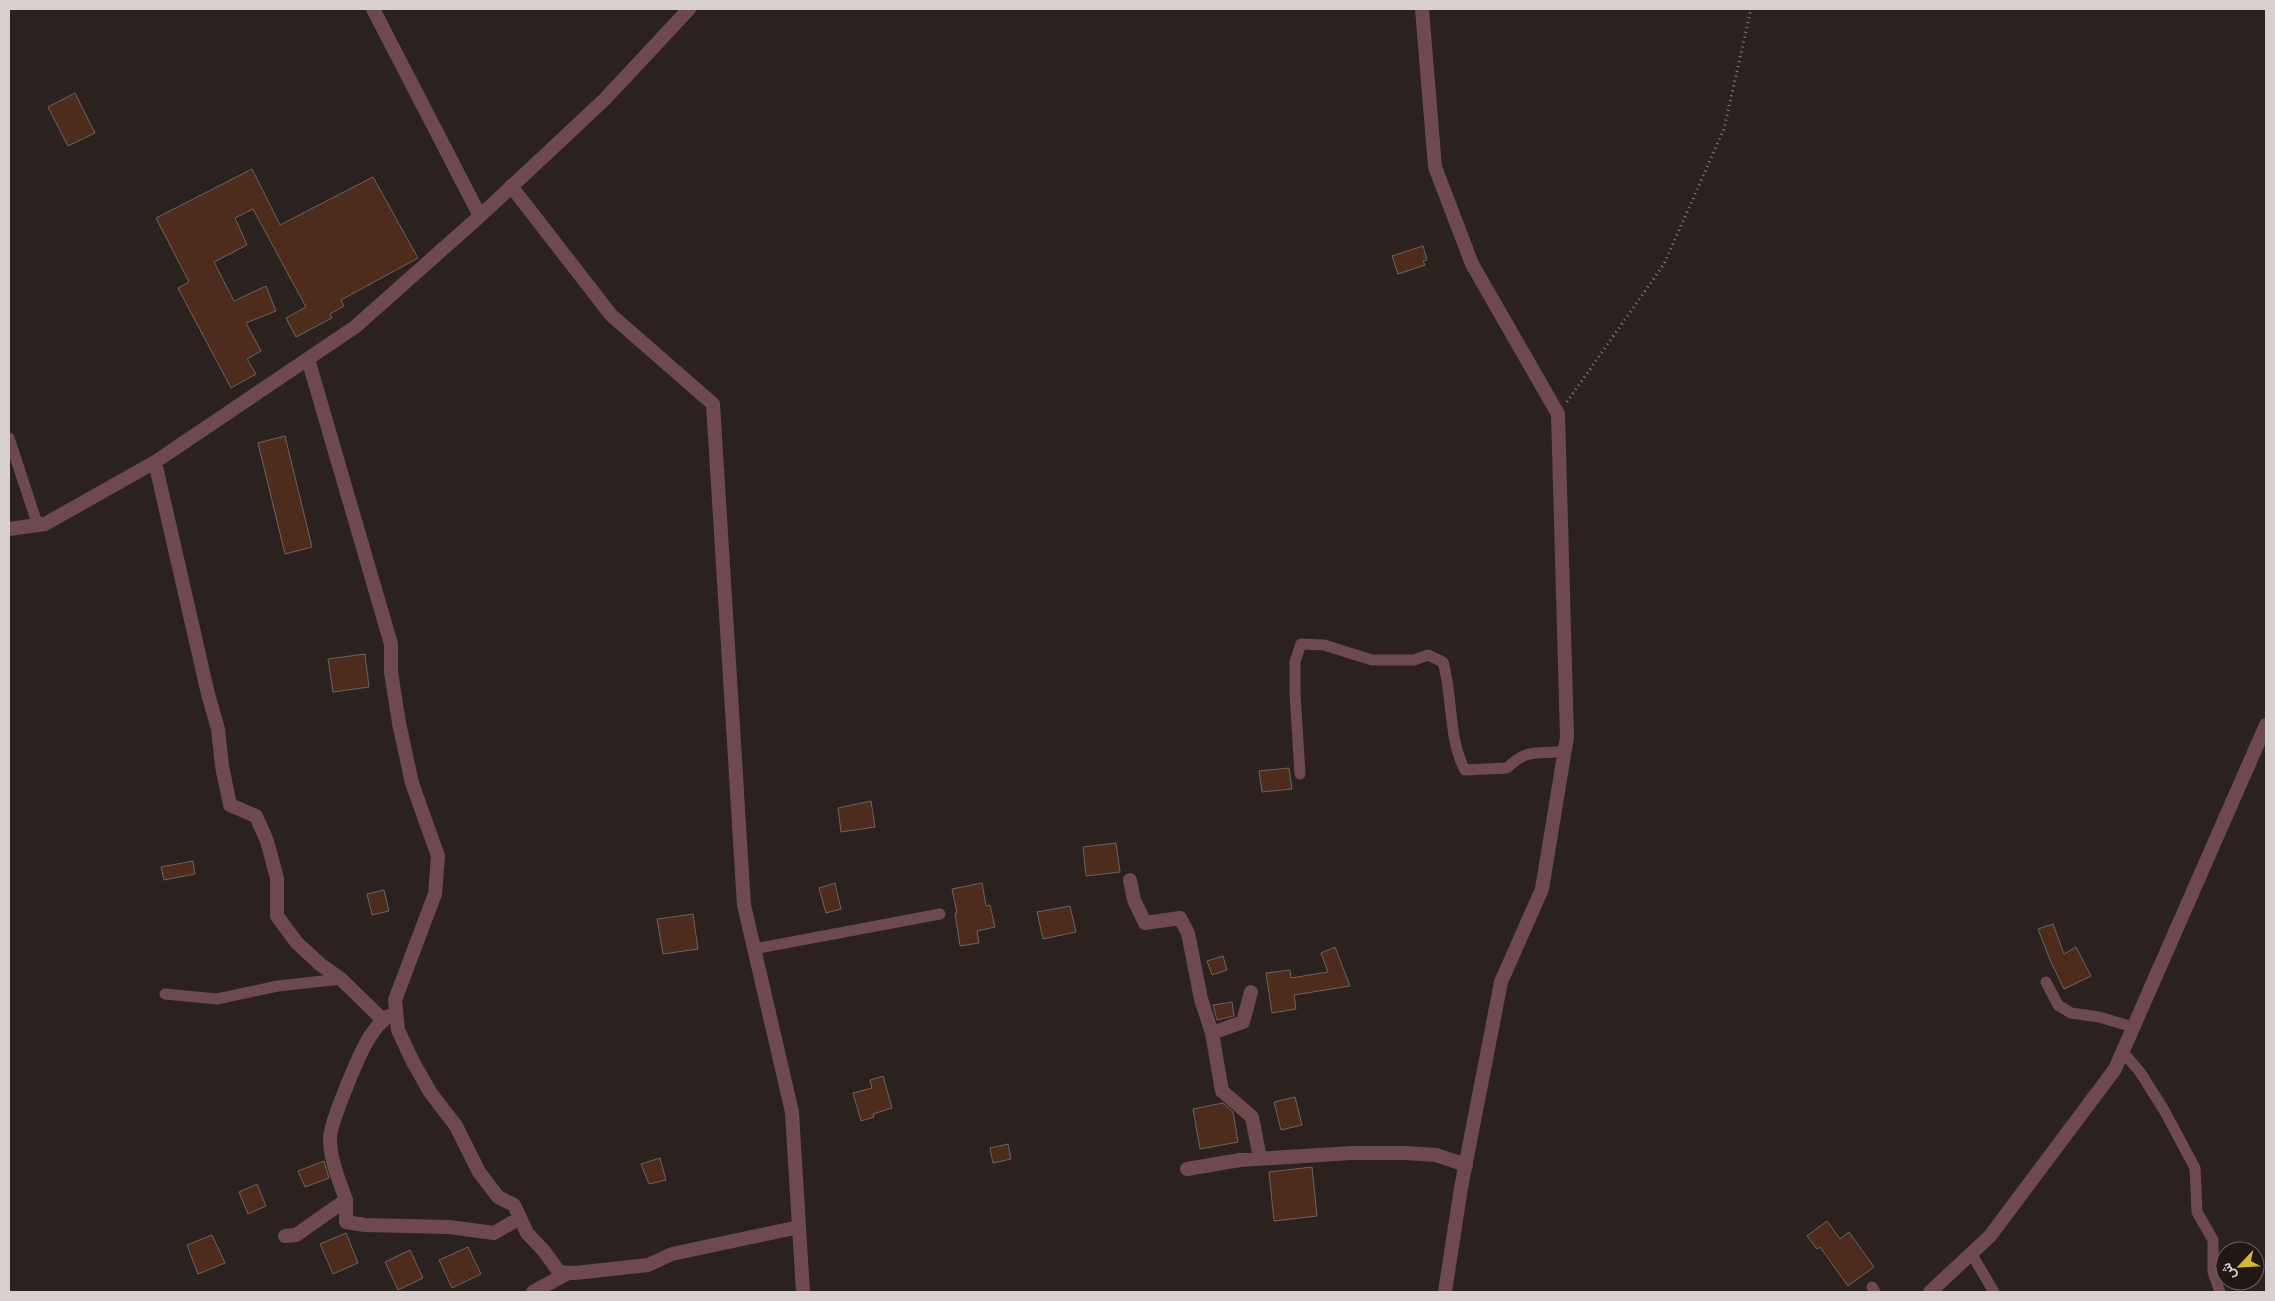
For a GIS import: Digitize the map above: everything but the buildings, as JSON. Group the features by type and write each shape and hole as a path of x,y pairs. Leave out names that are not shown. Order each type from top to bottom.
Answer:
{"street":[{"path":"372,9 480,216"},
{"path":"9,529 45,524 156,462 354,327 480,216 606,99 689,9"},
{"path":"1422,9 1435,167 1472,264 1558,414 1567,738 1542,889 1501,982 1466,1165 1445,1292"},
{"path":"511,186 611,315 713,404 744,905 792,1112 803,1292"},
{"path":"308,359 390,644 391,672 412,783 438,856 435,894 395,1000 398,1030 430,1092 456,1126 479,1172 498,1197 514,1205 527,1233 544,1251 559,1272 568,1273 648,1265 672,1254 799,1227"},
{"path":"156,462 208,694 218,728 222,766 230,806 256,816 267,841 276,878 277,916 297,943 321,965 341,979 382,1020"},
{"path":"1930,1292 1990,1236 2115,1069 2266,725"},
{"path":"1130,880 1134,900 1145,923 1180,918 1188,934 1201,999 1212,1033 1222,1091 1252,1117 1260,1158"},
{"path":"1212,1033 1243,1022 1251,992"},
{"path":"396,1012 382,1020 368,1040 338,1108 330,1136 333,1162 346,1200 346,1222 365,1226 449,1227 494,1233 520,1218"},
{"path":"1187,1169 1260,1158 1314,1154 1405,1152 1436,1155 1466,1165"},
{"path":"285,1236 296,1235 346,1200"},
{"path":"533,1292 568,1273"}],"lane":[{"path":"9,438 38,526"},
{"path":"1300,774 1294,693 1295,662 1301,644 1324,645 1372,660 1414,660 1428,655 1443,662 1449,681 1458,757 1465,770 1507,768 1519,757 1533,753 1565,751"},
{"path":"754,949 940,914"},
{"path":"165,994 217,999 278,986 341,979"},
{"path":"2046,982 2058,1005 2071,1014 2098,1017 2133,1027"},
{"path":"2122,1051 2140,1072 2164,1110 2195,1168 2197,1212 2213,1240 2214,1272 2220,1292"},
{"path":"1972,1253 1994,1292"}],"path":[{"path":"1558,414 1664,264 1724,129 1751,9"}]}
